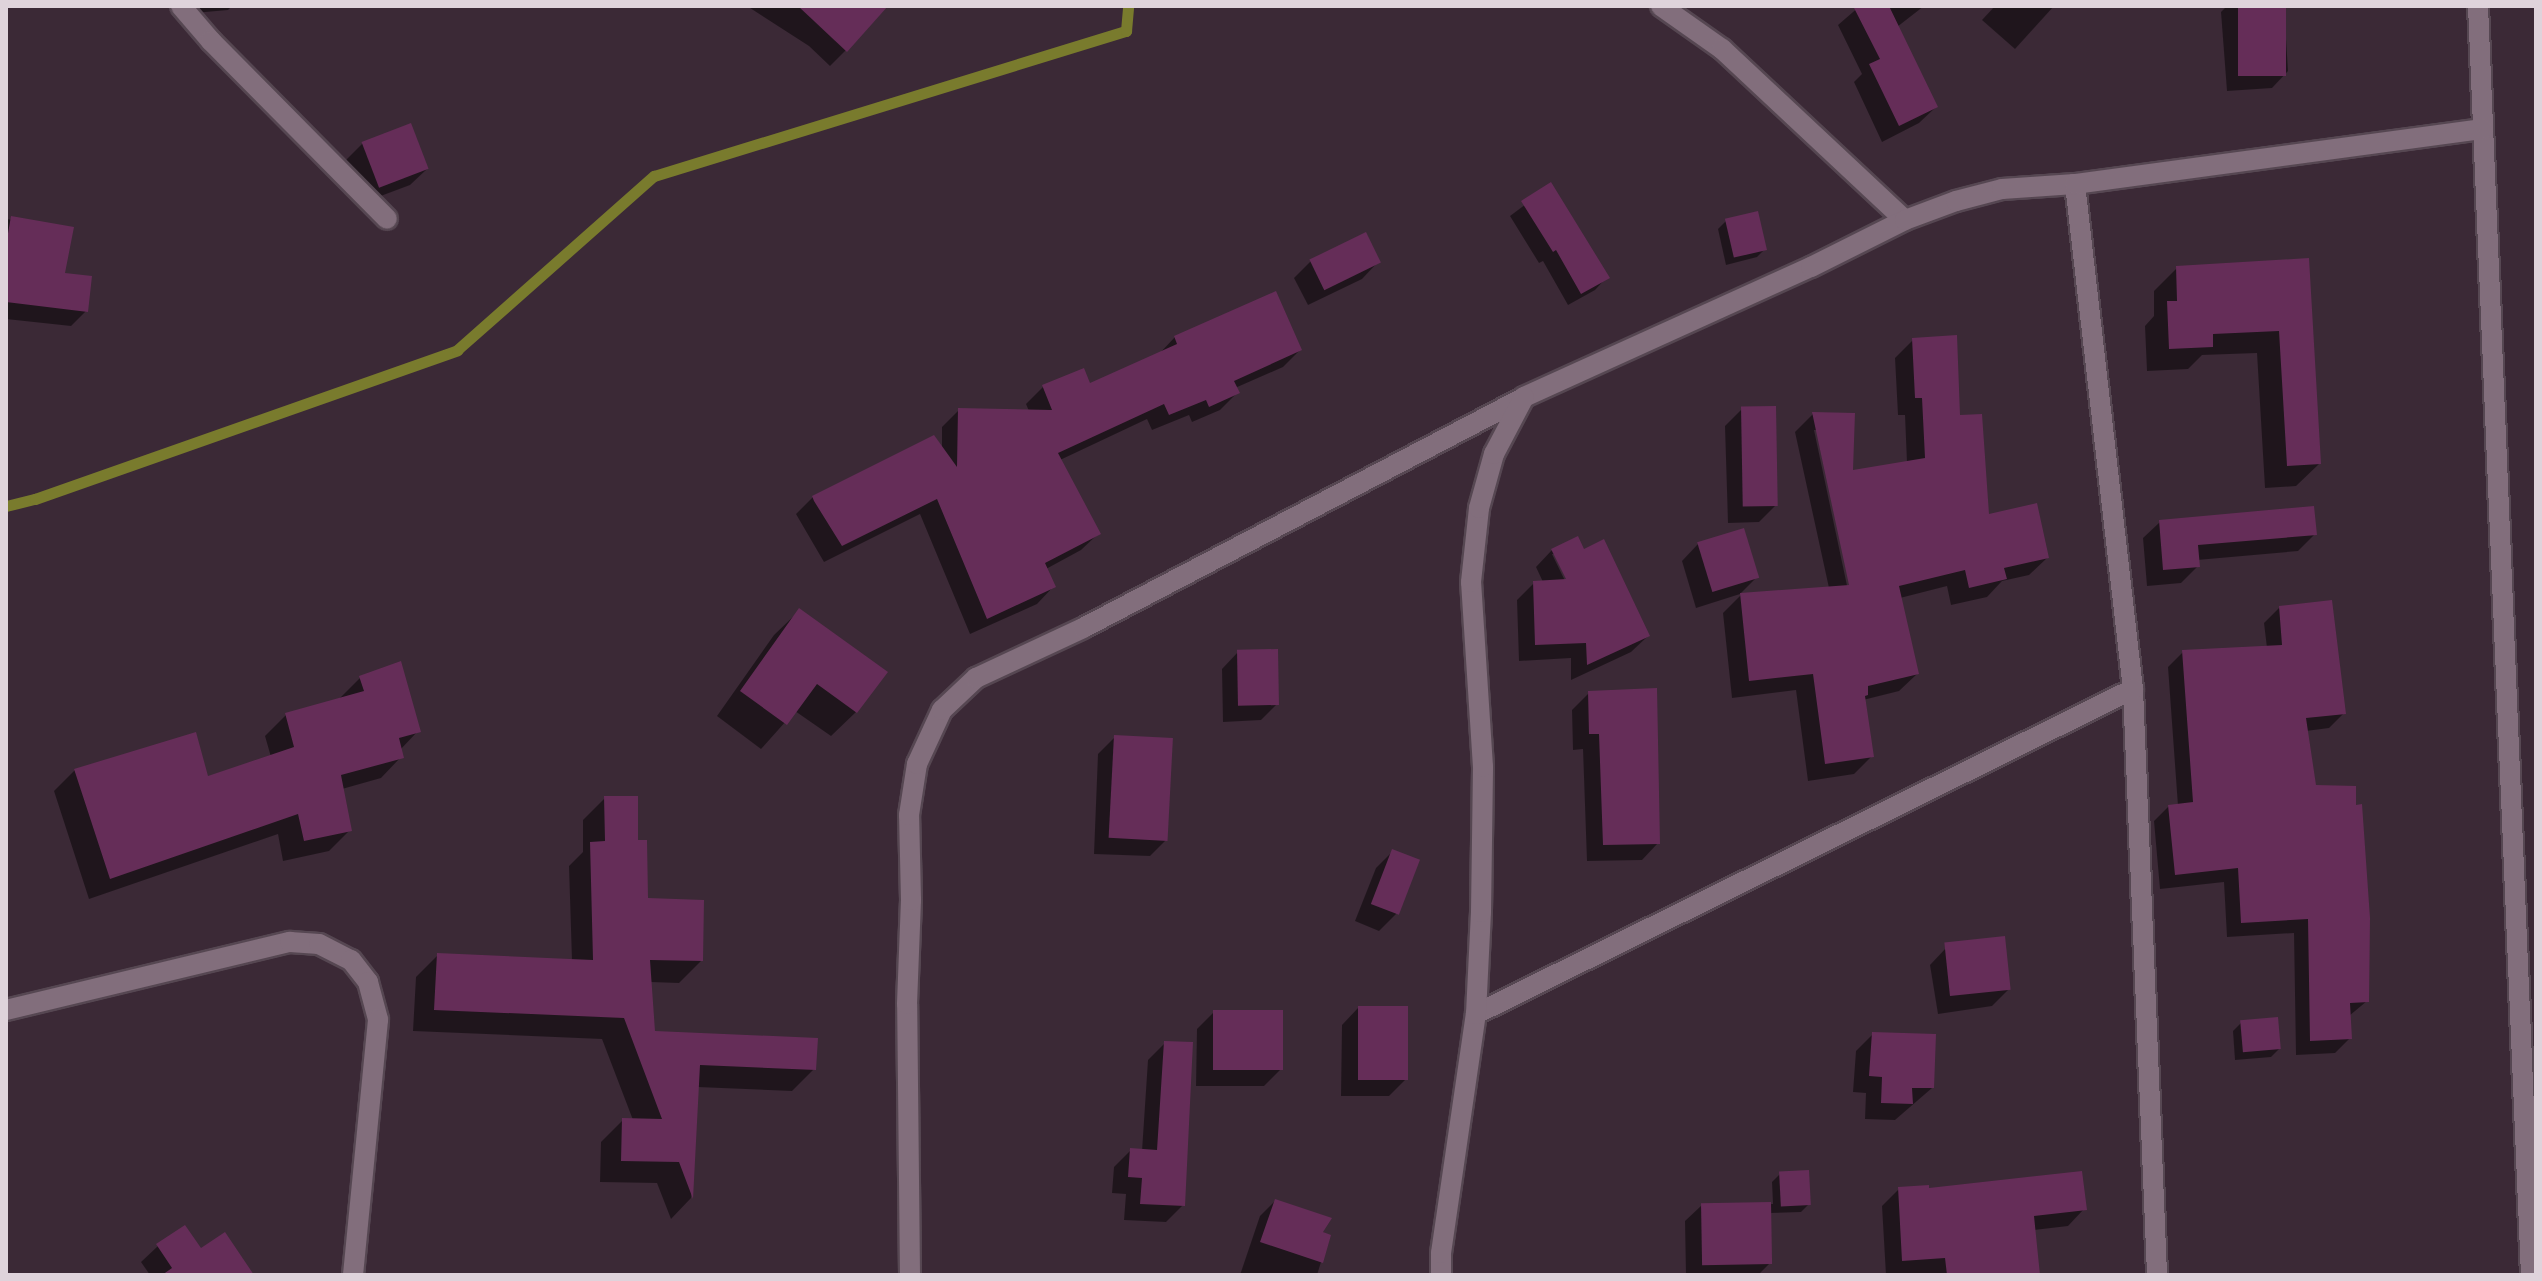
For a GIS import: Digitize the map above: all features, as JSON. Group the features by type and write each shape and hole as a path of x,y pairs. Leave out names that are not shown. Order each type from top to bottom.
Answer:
{"street":[{"path":"181,6 211,41 387,219"},
{"path":"1661,6 1722,49 1905,220"},
{"path":"2478,6 2526,962 2531,1275"},
{"path":"910,1275 907,1004 911,900 909,815 917,764 942,710 976,678 1083,628 1524,397 1811,267 1905,220 2002,189 2075,184 2482,129"},
{"path":"2075,184 2133,689 2157,1275"},
{"path":"1441,1275 1441,1253 1476,1014 1483,767 1471,582 1479,508 1490,468 1524,397"},
{"path":"1476,1014 2133,689"},
{"path":"6,1010 290,942 319,944 351,960 368,982 378,1020 353,1275"}],"building":[{"path":"798,6 888,6 847,52"},
{"path":"1853,6 1889,6 1938,107 1899,126 1869,64 1880,59"},
{"path":"2238,6 2286,6 2286,76 2238,76"},
{"path":"411,123 429,169 379,188 362,142"},
{"path":"1551,182 1610,278 1581,294 1556,250 1553,252 1521,201"},
{"path":"1758,211 1767,250 1734,258 1725,219"},
{"path":"11,216 74,227 65,273 92,276 88,312 6,302 6,245"},
{"path":"1366,232 1381,263 1324,290 1309,260"},
{"path":"2309,258 2321,464 2287,466 2279,331 2213,334 2213,347 2169,349 2167,301 2177,301 2176,266"},
{"path":"1276,291 1302,350 1234,381 1240,393 1209,407 1206,400 1169,415 1164,404 1058,453 1101,534 1045,563 1056,587 987,619 937,499 842,546 814,501 812,496 934,435 957,467 958,408 1052,410 1042,385 1084,368 1090,383 1177,344 1174,336"},
{"path":"1957,335 1960,415 1982,414 1989,514 2037,503 2049,558 2004,568 2007,579 1969,588 1965,570 1899,586 1919,674 1868,686 1868,695 1865,696 1874,757 1825,764 1813,674 1749,681 1740,593 1849,585 1812,412 1855,413 1853,470 1925,458 1922,398 1915,398 1912,338"},
{"path":"1776,406 1778,506 1743,507 1741,407"},
{"path":"2314,506 2317,535 2198,545 2200,567 2163,570 2159,520"},
{"path":"1744,528 1759,578 1712,592 1697,542"},
{"path":"1578,536 1584,549 1604,539 1650,636 1587,665 1586,643 1535,645 1533,581 1566,579 1551,549"},
{"path":"2332,600 2346,714 2306,718 2316,785 2356,786 2356,805 2362,804 2370,918 2369,1002 2350,1003 2352,1039 2310,1041 2308,919 2241,923 2238,868 2175,875 2168,805 2193,802 2182,650 2282,645 2279,606"},
{"path":"799,608 888,672 857,713 817,684 787,725 740,691"},
{"path":"1278,649 1279,705 1238,706 1237,650"},
{"path":"401,661 421,732 399,738 404,758 341,775 352,831 304,841 298,814 110,879 74,769 196,732 208,776 294,747 285,713 364,691 359,676"},
{"path":"1657,688 1660,844 1603,845 1599,734 1589,734 1588,691"},
{"path":"1114,735 1173,738 1168,841 1109,838"},
{"path":"604,796 638,796 638,840 647,840 648,898 704,900 703,961 650,960 655,1031 818,1038 816,1070 700,1065 693,1199 679,1162 621,1161 622,1118 662,1119 624,1018 434,1010 437,953 593,960 590,842 605,841"},
{"path":"1392,849 1420,860 1399,915 1371,904"},
{"path":"2005,936 2011,990 1950,996 1944,942"},
{"path":"1358,1006 1408,1006 1408,1080 1358,1080"},
{"path":"1213,1010 1283,1010 1283,1070 1213,1070"},
{"path":"2278,1017 2281,1049 2243,1052 2240,1020"},
{"path":"1872,1032 1936,1034 1934,1088 1912,1088 1913,1104 1881,1103 1882,1077 1869,1076"},
{"path":"1164,1041 1193,1042 1185,1206 1140,1204 1142,1178 1128,1177 1130,1148 1157,1150"},
{"path":"1809,1170 1811,1205 1781,1207 1779,1172"},
{"path":"2082,1171 2087,1210 2034,1216 2040,1275 1947,1275 1945,1258 1902,1261 1898,1187 1929,1185 1929,1188"},
{"path":"1275,1199 1332,1218 1323,1232 1331,1235 1323,1263 1260,1242"},
{"path":"1771,1202 1772,1264 1702,1265 1701,1203"},
{"path":"185,1225 201,1248 225,1232 254,1275 162,1275 172,1268 156,1244"}],"waterway":[{"path":"6,506 35,499 457,350 654,176 1126,31 1128,6"}]}
